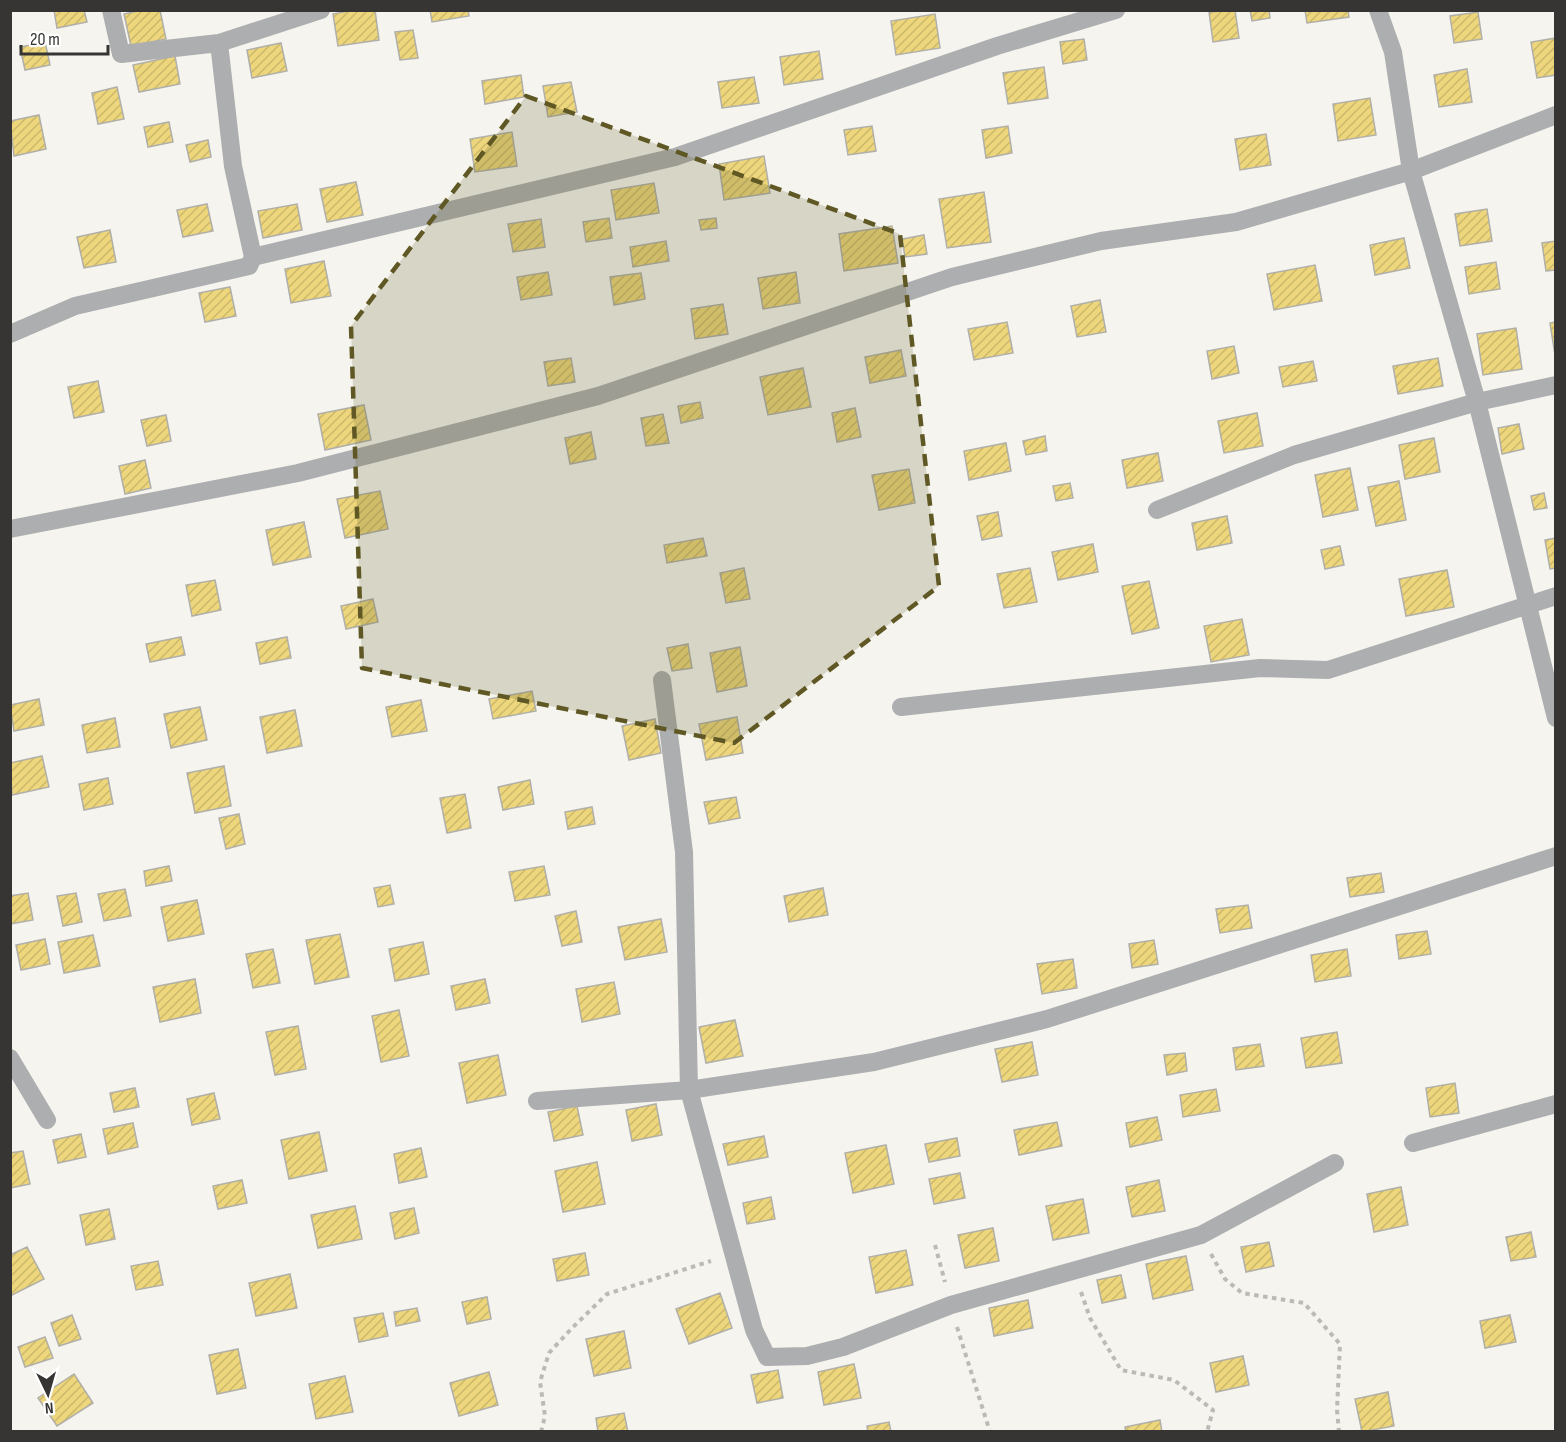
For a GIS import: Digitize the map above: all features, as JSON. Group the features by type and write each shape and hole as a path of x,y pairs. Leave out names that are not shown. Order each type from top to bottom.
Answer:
{"street":[{"path":"111,10 121,54 219,43 321,10"},
{"path":"253,257 675,157 997,46 1116,10"},
{"path":"1378,10 1393,52 1411,171 1477,402 1556,718"},
{"path":"10,334 75,306 249,266 253,257 232,166 219,43"},
{"path":"10,529 298,473 598,396 952,277 1101,241 1236,222 1411,171 1556,115"},
{"path":"1157,510 1294,455 1477,402 1556,385"},
{"path":"901,707 1260,668 1328,670 1528,607 1556,596"},
{"path":"662,680 684,852 688,1090 735,1254 754,1330 767,1357 807,1356 843,1347 951,1305 1201,1235 1335,1163"},
{"path":"537,1101 688,1090 874,1062 1047,1019 1556,856"},
{"path":"10,1058 47,1120"},
{"path":"1413,1143 1556,1104"}],"path":[{"path":"1201,1235 1225,1279 1242,1293 1304,1303 1341,1344 1337,1410 1339,1431"},
{"path":"935,1245 990,1431"},
{"path":"541,1431 545,1416 540,1382 549,1353 607,1294 735,1254"},
{"path":"1074,1271 1090,1318 1121,1370 1174,1380 1214,1410 1207,1431"}],"highlighted area":[{"path":"526,96 900,234 939,586 734,743 362,668 351,326"}],"building":[{"path":"54,10 84,10 87,22 57,28"},
{"path":"142,10 160,10 166,39 131,46 124,14"},
{"path":"353,10 375,10 379,40 338,46 333,14"},
{"path":"430,10 468,10 469,16 432,22"},
{"path":"1235,10 1239,38 1213,42 1209,12"},
{"path":"1250,10 1269,10 1270,18 1252,21"},
{"path":"1305,10 1348,10 1349,17 1307,23"},
{"path":"1478,12 1482,39 1454,43 1450,16"},
{"path":"935,14 940,48 896,55 891,21"},
{"path":"413,30 418,58 400,60 395,32"},
{"path":"1556,38 1556,75 1537,78 1531,42"},
{"path":"1084,39 1087,60 1063,64 1060,42"},
{"path":"45,42 50,65 25,70 20,47"},
{"path":"281,43 287,71 252,78 247,50"},
{"path":"819,51 823,79 784,85 780,57"},
{"path":"175,56 180,84 139,92 133,65"},
{"path":"1044,67 1048,98 1008,104 1003,73"},
{"path":"1467,69 1472,102 1439,107 1434,75"},
{"path":"521,75 524,97 485,104 482,81"},
{"path":"754,77 759,103 722,108 718,82"},
{"path":"571,82 577,112 548,117 543,86"},
{"path":"117,87 124,119 98,124 92,93"},
{"path":"1370,98 1376,135 1338,141 1333,104"},
{"path":"39,115 46,149 14,156 10,121"},
{"path":"169,122 173,142 148,147 144,127"},
{"path":"872,126 876,151 848,155 844,130"},
{"path":"1008,126 1012,153 986,158 982,130"},
{"path":"512,132 517,166 475,172 470,139"},
{"path":"1266,134 1271,165 1240,170 1235,139"},
{"path":"208,140 211,157 190,162 186,145"},
{"path":"764,156 770,193 724,200 719,164"},
{"path":"356,182 363,215 327,222 320,189"},
{"path":"654,183 659,213 616,220 611,190"},
{"path":"984,192 991,242 947,248 939,199"},
{"path":"207,204 213,231 183,237 177,210"},
{"path":"297,204 302,230 263,238 258,211"},
{"path":"1487,209 1492,241 1460,246 1455,214"},
{"path":"609,218 612,238 586,242 583,222"},
{"path":"716,218 717,228 701,230 699,220"},
{"path":"541,219 545,247 513,252 508,224"},
{"path":"892,226 898,263 844,271 839,234"},
{"path":"110,230 116,262 84,268 77,237"},
{"path":"924,235 927,254 905,257 902,239"},
{"path":"1404,238 1410,268 1375,275 1370,245"},
{"path":"666,241 669,261 633,267 630,247"},
{"path":"1556,241 1556,270 1546,271 1542,243"},
{"path":"324,261 331,296 291,303 285,269"},
{"path":"1496,262 1500,289 1469,294 1465,267"},
{"path":"1315,265 1322,301 1274,310 1267,274"},
{"path":"548,272 552,295 521,300 517,277"},
{"path":"796,272 800,303 763,309 758,278"},
{"path":"641,273 645,299 614,305 610,277"},
{"path":"230,287 236,316 205,322 199,293"},
{"path":"1100,300 1106,332 1077,337 1071,306"},
{"path":"723,304 728,334 695,339 691,309"},
{"path":"1007,322 1013,353 974,360 968,329"},
{"path":"1556,322 1556,355 1555,355 1550,323"},
{"path":"1516,328 1522,369 1483,375 1477,334"},
{"path":"1234,346 1239,373 1212,379 1207,351"},
{"path":"901,350 906,376 870,383 865,357"},
{"path":"571,358 575,382 548,386 544,362"},
{"path":"1438,358 1443,386 1398,394 1393,366"},
{"path":"1313,361 1317,381 1283,387 1279,367"},
{"path":"803,368 811,407 768,415 760,377"},
{"path":"98,381 104,412 74,418 68,387"},
{"path":"700,402 703,418 681,423 678,406"},
{"path":"364,405 371,440 325,450 318,414"},
{"path":"855,408 861,437 837,442 832,413"},
{"path":"1257,413 1263,446 1224,453 1218,421"},
{"path":"663,414 669,443 646,446 641,418"},
{"path":"166,415 171,441 147,446 141,420"},
{"path":"1519,424 1524,449 1502,454 1498,428"},
{"path":"591,432 596,459 570,464 565,438"},
{"path":"1045,436 1047,451 1026,455 1023,441"},
{"path":"1434,438 1440,472 1405,479 1399,445"},
{"path":"1006,443 1011,471 969,480 964,451"},
{"path":"1158,453 1163,481 1127,488 1122,460"},
{"path":"145,460 151,488 125,494 119,466"},
{"path":"1350,468 1358,510 1323,517 1315,475"},
{"path":"909,469 915,503 879,510 872,475"},
{"path":"1399,481 1406,520 1376,526 1368,487"},
{"path":"1070,483 1073,498 1056,501 1053,486"},
{"path":"380,491 388,529 345,538 337,499"},
{"path":"1544,493 1547,508 1534,510 1531,496"},
{"path":"998,512 1002,536 982,540 977,516"},
{"path":"1227,516 1232,543 1197,550 1192,523"},
{"path":"304,522 311,557 273,565 266,530"},
{"path":"703,538 707,556 667,563 664,545"},
{"path":"1556,538 1556,568 1550,569 1545,540"},
{"path":"1093,544 1098,572 1058,580 1052,552"},
{"path":"1340,546 1344,565 1325,569 1321,550"},
{"path":"744,568 750,599 726,603 720,573"},
{"path":"1030,568 1037,602 1004,608 997,574"},
{"path":"1447,570 1454,607 1406,616 1399,579"},
{"path":"215,580 221,610 192,616 186,585"},
{"path":"1149,581 1159,628 1132,634 1122,586"},
{"path":"373,599 378,622 346,629 341,606"},
{"path":"1242,619 1249,655 1211,662 1204,626"},
{"path":"181,637 185,655 150,662 146,644"},
{"path":"287,637 291,658 260,664 256,643"},
{"path":"688,644 692,668 672,671 667,648"},
{"path":"740,647 747,686 717,692 710,653"},
{"path":"532,691 536,711 493,719 489,699"},
{"path":"39,699 44,725 14,731 10,705"},
{"path":"421,700 427,731 392,737 386,707"},
{"path":"200,707 207,740 171,748 164,714"},
{"path":"295,710 302,746 267,753 260,717"},
{"path":"737,717 743,753 706,760 699,724"},
{"path":"115,718 120,747 87,753 82,725"},
{"path":"655,719 661,753 629,760 622,726"},
{"path":"42,756 49,787 12,795 10,763"},
{"path":"224,766 231,806 195,813 187,773"},
{"path":"108,778 113,804 84,810 79,784"},
{"path":"530,780 534,804 503,810 498,787"},
{"path":"465,794 471,828 447,833 440,798"},
{"path":"736,797 740,818 709,824 704,802"},
{"path":"592,807 595,824 568,829 565,812"},
{"path":"239,814 245,844 226,849 219,818"},
{"path":"169,866 172,881 146,886 144,871"},
{"path":"544,866 550,895 515,901 509,872"},
{"path":"1381,873 1384,892 1350,897 1347,878"},
{"path":"390,885 394,904 378,907 374,888"},
{"path":"823,888 828,915 789,922 784,896"},
{"path":"125,889 131,916 104,921 98,894"},
{"path":"28,893 33,920 10,924 10,896"},
{"path":"76,893 82,922 63,926 57,896"},
{"path":"197,900 204,934 168,941 161,907"},
{"path":"1248,905 1252,928 1220,933 1216,909"},
{"path":"576,911 582,942 562,946 555,916"},
{"path":"661,919 667,952 625,960 618,927"},
{"path":"1427,931 1431,954 1399,959 1396,935"},
{"path":"340,934 349,977 315,984 306,940"},
{"path":"93,935 100,966 64,973 58,942"},
{"path":"45,939 50,964 21,970 16,945"},
{"path":"1154,940 1158,964 1132,968 1129,944"},
{"path":"423,942 429,974 395,981 389,949"},
{"path":"273,949 280,983 253,988 246,954"},
{"path":"1347,949 1351,976 1315,982 1311,955"},
{"path":"1073,959 1077,988 1042,994 1037,964"},
{"path":"195,979 201,1013 160,1022 153,987"},
{"path":"485,979 490,1003 456,1010 451,986"},
{"path":"614,982 620,1014 582,1022 576,989"},
{"path":"399,1010 409,1056 381,1062 372,1016"},
{"path":"735,1020 743,1056 706,1063 699,1027"},
{"path":"298,1026 306,1069 275,1075 266,1032"},
{"path":"1337,1032 1342,1063 1306,1068 1301,1038"},
{"path":"1032,1042 1038,1075 1002,1082 995,1049"},
{"path":"1260,1044 1264,1066 1236,1070 1233,1048"},
{"path":"1185,1053 1187,1071 1167,1075 1164,1055"},
{"path":"498,1055 506,1095 467,1103 459,1063"},
{"path":"1455,1083 1459,1113 1430,1117 1426,1088"},
{"path":"135,1088 139,1107 114,1112 110,1093"},
{"path":"1216,1089 1220,1111 1183,1117 1180,1095"},
{"path":"214,1093 220,1119 192,1125 187,1099"},
{"path":"656,1104 662,1135 632,1141 626,1110"},
{"path":"577,1106 583,1135 554,1141 548,1112"},
{"path":"1157,1117 1162,1140 1130,1147 1126,1123"},
{"path":"1057,1122 1062,1146 1019,1155 1014,1130"},
{"path":"133,1123 138,1147 108,1154 103,1129"},
{"path":"319,1132 327,1171 289,1179 281,1140"},
{"path":"81,1134 86,1157 58,1163 53,1140"},
{"path":"764,1136 768,1157 728,1165 723,1144"},
{"path":"957,1138 960,1156 929,1162 925,1144"},
{"path":"886,1145 894,1184 853,1193 845,1153"},
{"path":"421,1148 427,1177 399,1183 394,1154"},
{"path":"23,1151 30,1184 10,1188 10,1153"},
{"path":"597,1162 605,1204 563,1212 555,1171"},
{"path":"960,1173 965,1198 934,1204 929,1179"},
{"path":"242,1180 247,1203 218,1209 213,1186"},
{"path":"1159,1180 1165,1211 1132,1217 1126,1187"},
{"path":"1401,1187 1408,1225 1374,1232 1367,1194"},
{"path":"771,1197 775,1219 747,1224 743,1203"},
{"path":"1083,1199 1089,1233 1053,1240 1046,1206"},
{"path":"355,1206 362,1239 318,1248 311,1215"},
{"path":"414,1208 419,1233 395,1239 390,1213"},
{"path":"109,1209 115,1239 86,1245 80,1215"},
{"path":"993,1228 999,1261 965,1268 958,1235"},
{"path":"1531,1232 1536,1257 1511,1261 1506,1237"},
{"path":"1269,1242 1274,1266 1246,1272 1241,1247"},
{"path":"27,1247 44,1279 10,1296 10,1255"},
{"path":"906,1250 913,1285 876,1293 869,1257"},
{"path":"585,1253 589,1275 557,1281 553,1259"},
{"path":"1186,1256 1193,1290 1153,1299 1146,1264"},
{"path":"158,1261 163,1285 136,1290 131,1266"},
{"path":"290,1274 297,1308 256,1316 249,1283"},
{"path":"1121,1275 1126,1298 1102,1303 1097,1280"},
{"path":"720,1293 732,1328 689,1344 676,1309"},
{"path":"487,1297 491,1319 467,1324 462,1302"},
{"path":"1028,1300 1033,1328 994,1336 989,1308"},
{"path":"417,1308 420,1321 396,1326 394,1312"},
{"path":"383,1313 388,1336 359,1342 354,1318"},
{"path":"72,1315 81,1339 59,1346 51,1323"},
{"path":"1510,1315 1516,1342 1485,1348 1480,1321"},
{"path":"624,1331 631,1368 594,1376 586,1339"},
{"path":"45,1337 53,1358 25,1367 18,1347"},
{"path":"238,1349 246,1388 217,1394 209,1355"},
{"path":"1243,1356 1249,1385 1216,1392 1210,1363"},
{"path":"854,1364 861,1398 824,1405 818,1372"},
{"path":"778,1370 783,1398 757,1403 751,1375"},
{"path":"489,1372 498,1405 459,1416 450,1383"},
{"path":"74,1374 93,1403 57,1426 38,1398"},
{"path":"345,1376 353,1412 316,1419 309,1384"},
{"path":"1388,1392 1394,1426 1362,1432 1355,1399"},
{"path":"624,1413 628,1432 598,1432 596,1418"},
{"path":"1160,1420 1162,1432 1126,1432 1125,1427"},
{"path":"889,1422 891,1432 868,1432 867,1426"}]}
